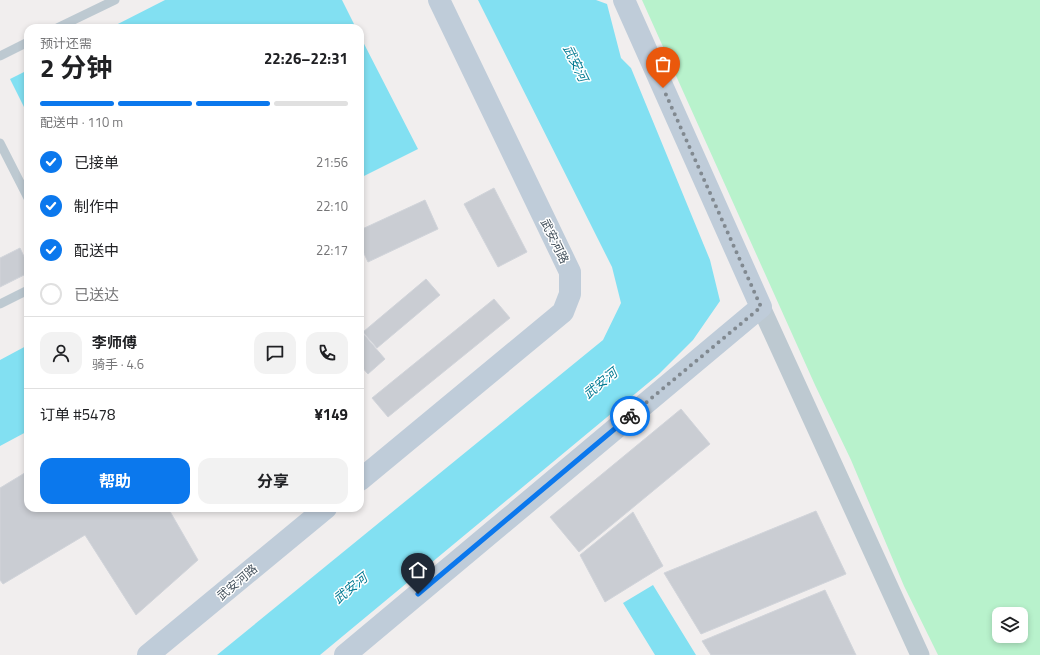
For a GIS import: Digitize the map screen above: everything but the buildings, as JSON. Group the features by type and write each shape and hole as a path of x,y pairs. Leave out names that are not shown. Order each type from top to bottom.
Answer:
{"main road":[{"name":"武安河路","path":"364,477 563,312 570,294 570,272 439,0"},
{"path":"345,655 761,307 624,0"},
{"name":"武安河路","path":"148,655 321,512"}],"street":[{"path":"761,307 920,655"}],"lane":[{"path":"65,24 115,0"},
{"path":"0,56 24,44"},
{"path":"0,143 24,190"},
{"path":"0,304 24,292"}],"green space":[{"path":"642,0 1040,0 1040,655 938,655 904,586 851,460 815,385"}],"water":[{"path":"165,0 342,0 354,24 118,24"},
{"name":"武安河","path":"478,0 596,0 607,4 621,58 631,68 710,260 720,301 693,340 659,374 320,655 217,655 603,340 621,303 612,267"},
{"path":"364,44 418,149 364,176"},
{"path":"24,72 24,107 10,79"},
{"path":"24,347 24,433 0,446 0,360"},
{"path":"653,585 696,655 655,655 623,603"}],"way so far":[{"path":"630,416 761,307 663,88"}],"route":[{"path":"418,594 630,416"}]}
